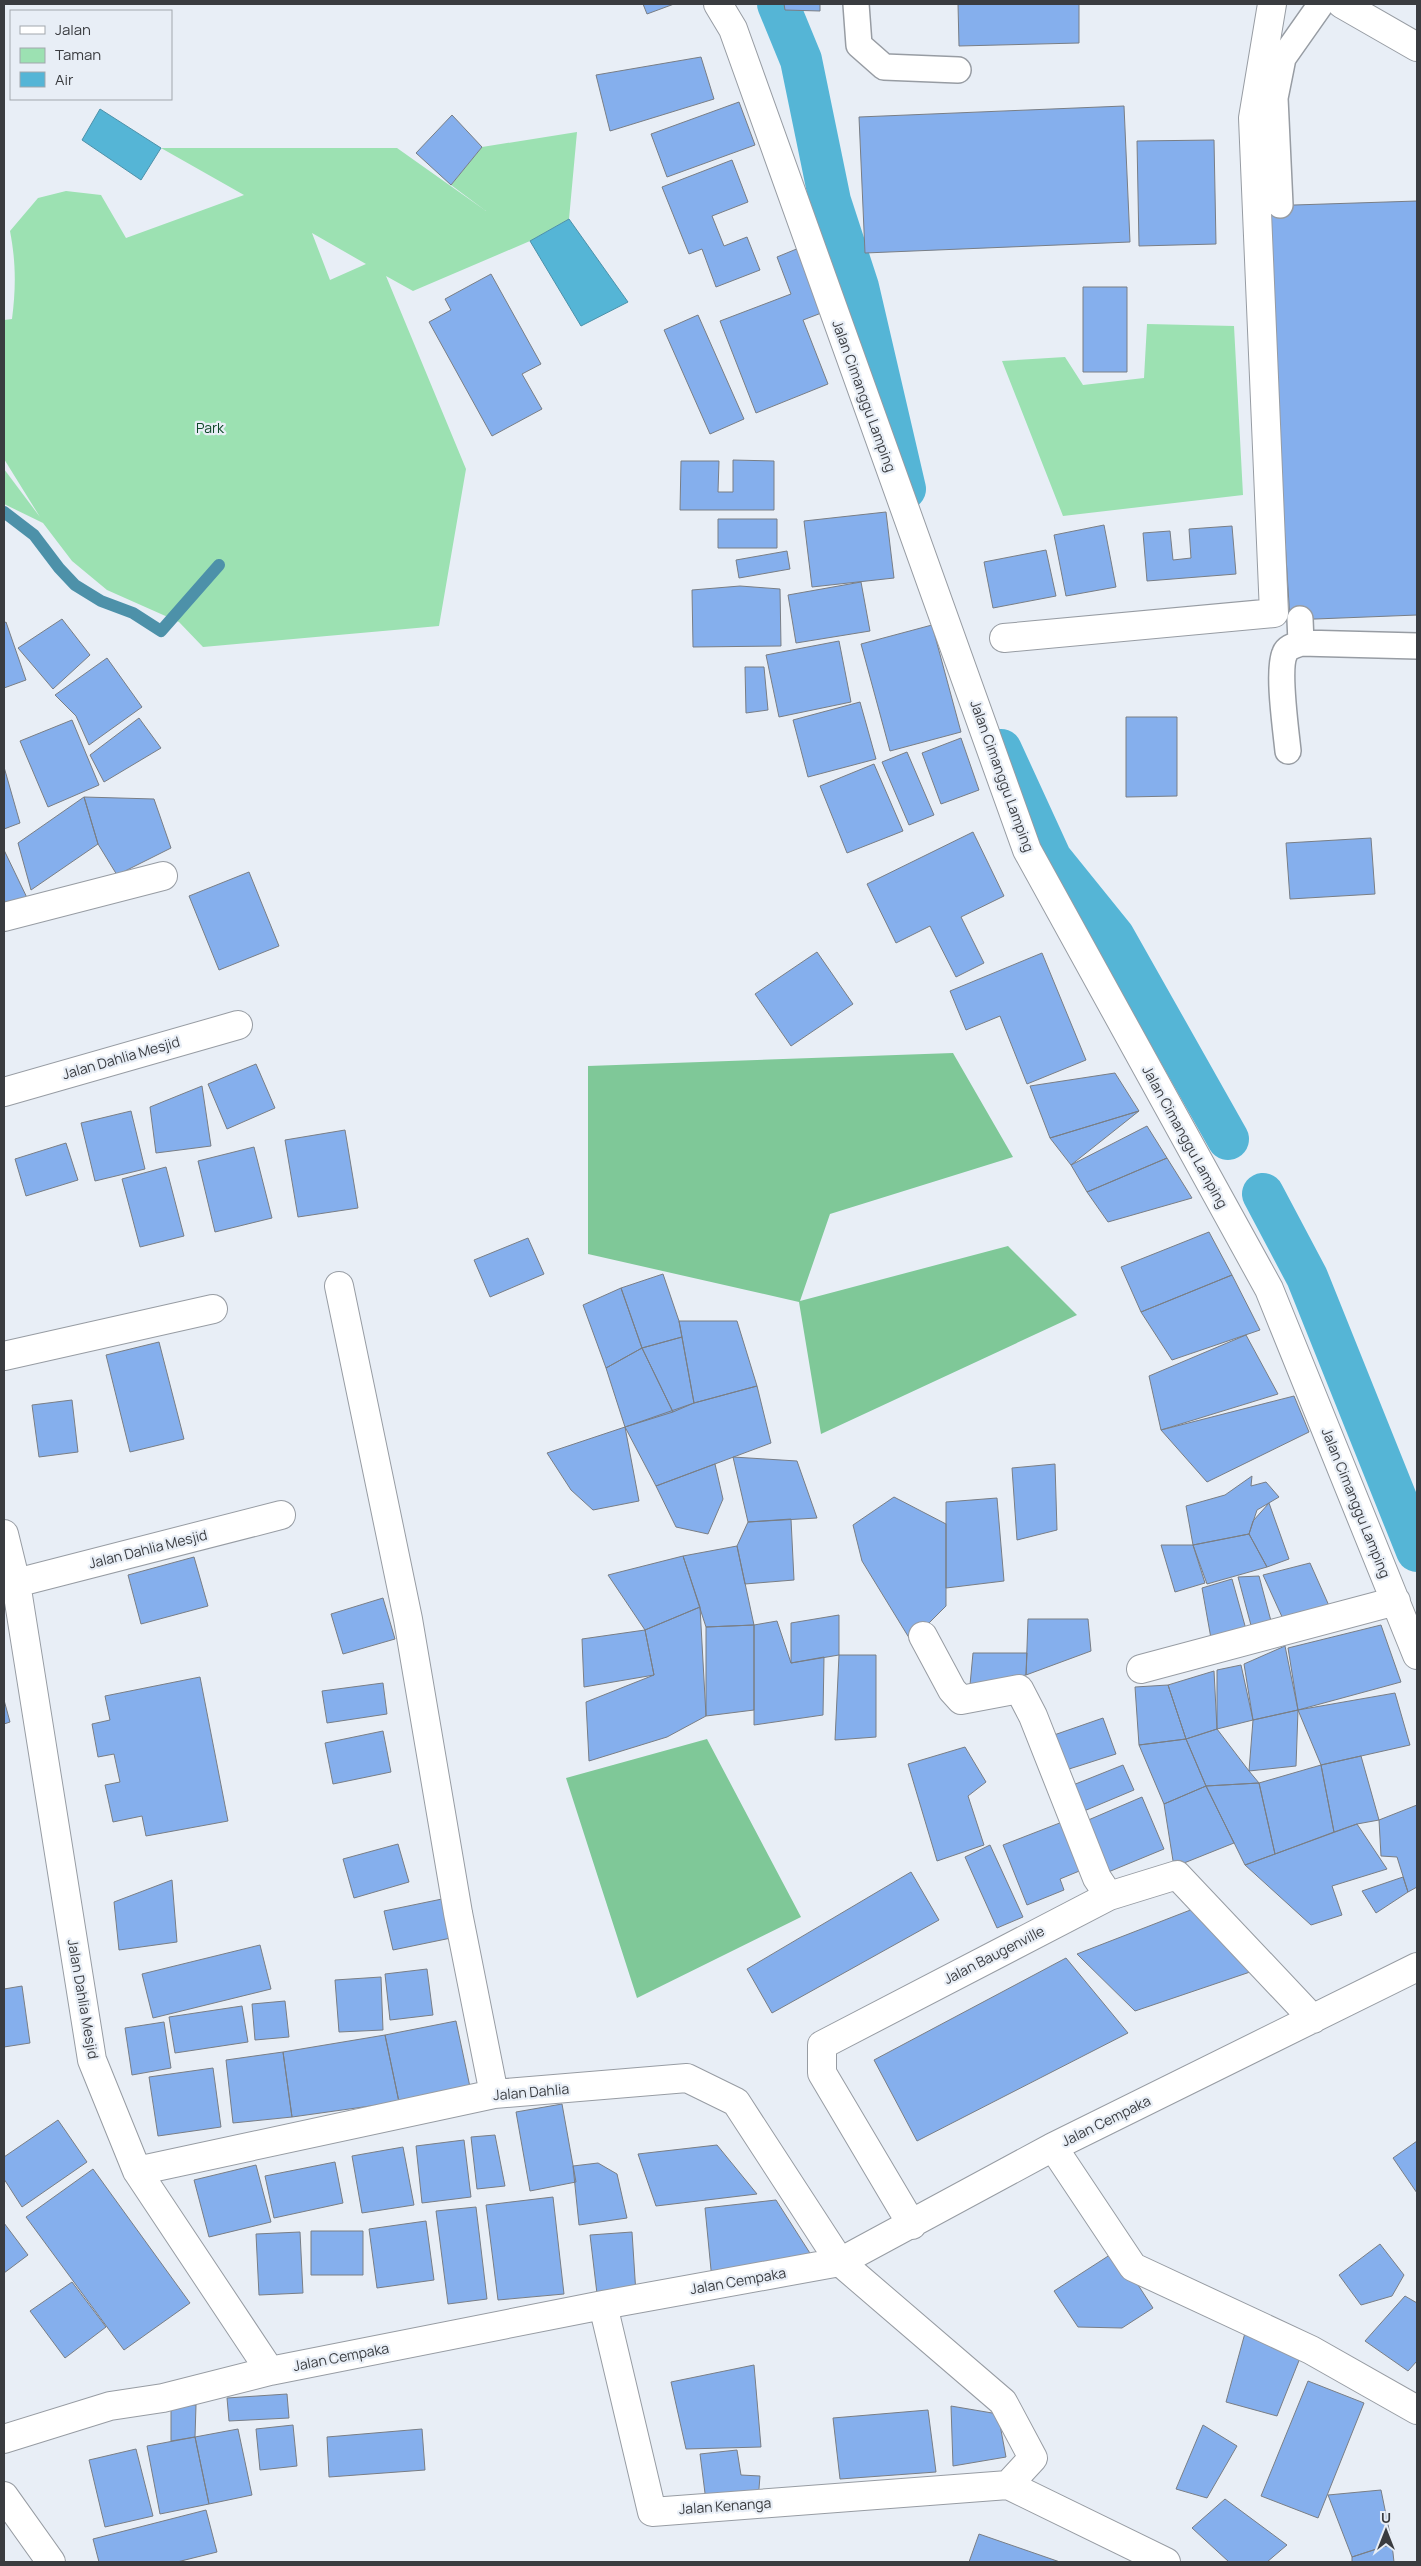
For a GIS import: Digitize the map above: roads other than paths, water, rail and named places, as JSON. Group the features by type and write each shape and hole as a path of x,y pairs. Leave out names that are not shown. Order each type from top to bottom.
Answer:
{"street":[{"name":"Jalan Cimanggu Lamping","path":"718,4 733,29 1027,850 1269,1290 1417,1655"},
{"path":"1004,638 1274,613 1253,118 1272,4"},
{"path":"1342,4 1417,47"},
{"path":"4,917 163,876"},
{"name":"Jalan Dahlia Mesjid","path":"4,1092 238,1025"},
{"path":"339,1286 408,1619 458,1913 494,2094"},
{"path":"4,1356 213,1309"},
{"name":"Jalan Dahlia Mesjid","path":"16,1583 281,1515"},
{"name":"Jalan Dahlia Mesjid","path":"4,1534 16,1583 92,2060 137,2171 270,2371"},
{"path":"1141,1669 1396,1601"},
{"path":"924,1636 952,1690 961,1700 1019,1689 1037,1725 1097,1878 1109,1896"},
{"name":"Jalan Baugenville","path":"912,2225 822,2072 822,2045 1109,1896 1177,1875 1313,2019"},
{"name":"Jalan Cempaka","path":"4,2439 110,2406 163,2398 270,2371 603,2305 840,2262 912,2225 1053,2147 1417,1967"},
{"name":"Jalan Dahlia","path":"137,2171 494,2094 687,2078 736,2102 840,2262"},
{"path":"1053,2147 1133,2267 1311,2350 1417,2410"},
{"path":"840,2262 1003,2402 1033,2458 1008,2485 1166,2562"},
{"name":"Jalan Kenanga","path":"603,2305 652,2512 1008,2485"},
{"path":"4,2496 51,2562"}],"lane":[{"path":"856,4 859,45 884,67 958,70"},
{"path":"1280,205 1275,98 1283,58 1321,4"},
{"path":"1288,751 1282,692 1284,654 1301,631 1417,646"}],"water":[{"path":"100,109 161,148 141,180 82,140"},
{"path":"569,219 628,302 581,326 530,241"}],"waterway":[{"path":"778,4 801,60 830,201 858,287 905,489"},
{"path":"4,512 34,535 59,568 75,585 101,601 133,613 161,631 219,565"},
{"path":"1001,750 1051,859 1114,937 1228,1139"},
{"path":"1263,1194 1307,1277 1417,1551"}],"park label":[{"name":"Park","path":"210,428"}]}
